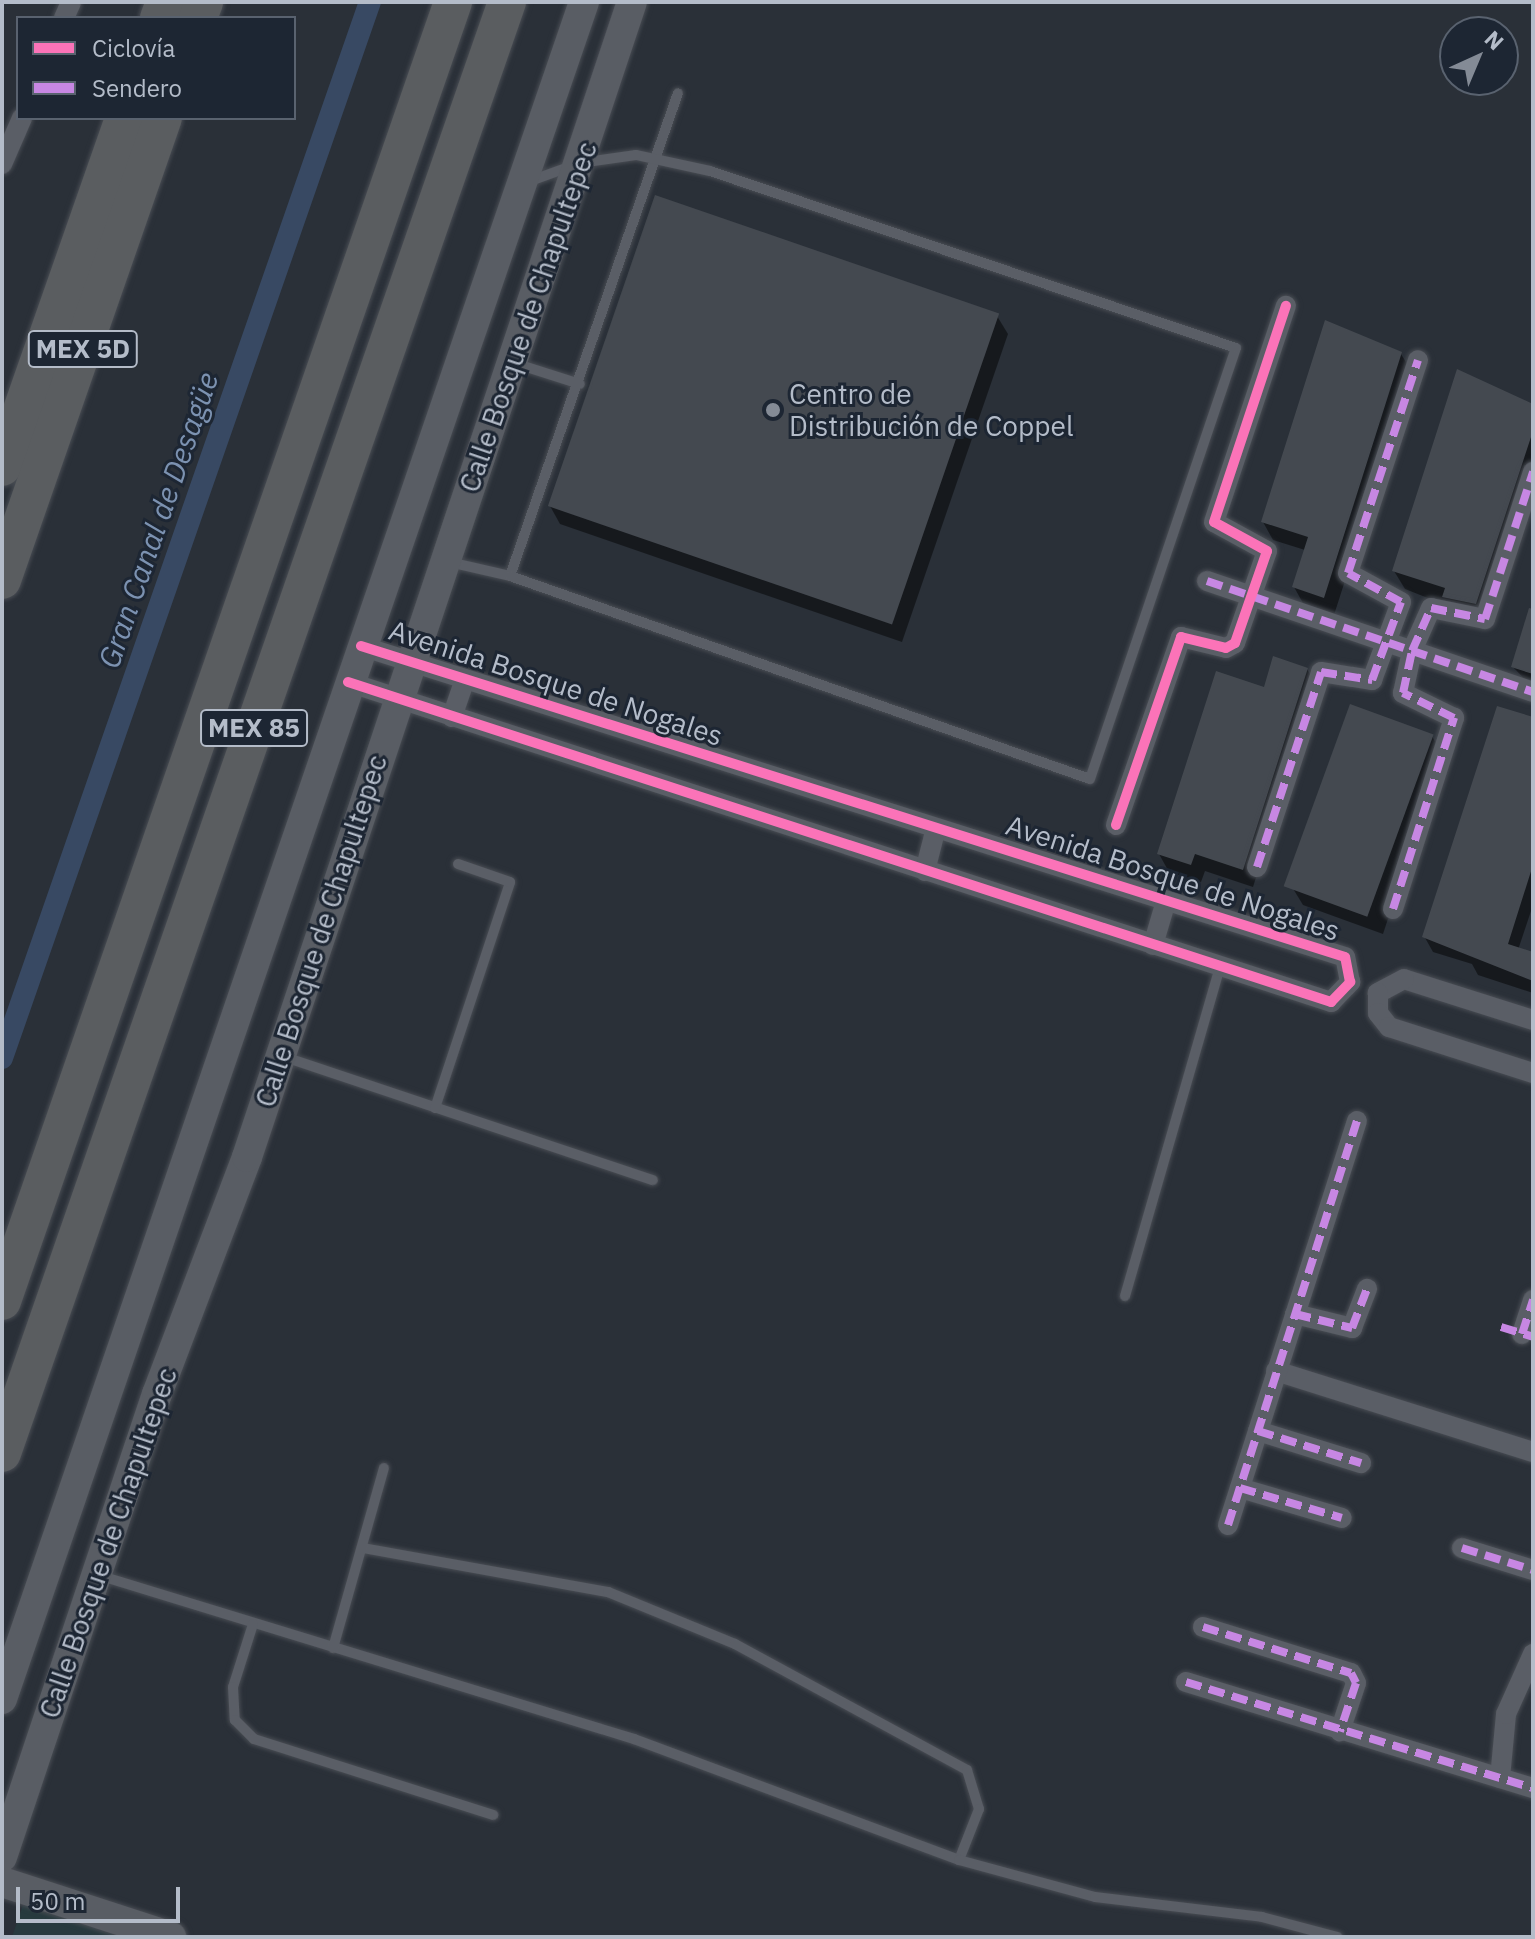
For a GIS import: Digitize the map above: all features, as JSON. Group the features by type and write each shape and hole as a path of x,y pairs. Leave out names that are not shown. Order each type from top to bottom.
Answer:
{"highway":[{"name":"MEX 85","path":"2,1301 453,2"},
{"name":"MEX 85","path":"2,1453 507,2"},
{"name":"MEX 5D","path":"2,467 123,120"},
{"name":"MEX 5D","path":"2,580 162,120"}],"main road":[{"name":"Calle Bosque de Chapultepec","path":"2,1699 348,682 524,183 584,2"},
{"name":"Calle Bosque de Chapultepec","path":"2,1857 96,1574 280,1055 632,2"},
{"path":"2,1882 156,1935"}],"street":[{"path":"2,164 21,120"},
{"path":"1116,825 1181,637 1231,647 1252,596 1265,546 1214,522 1286,306"},
{"path":"1257,867 1321,672 1368,683 1387,642 1400,598 1348,573 1418,360"},
{"path":"1393,909 1454,718 1403,693 1412,651 1431,608 1485,619 1533,472"},
{"path":"1207,581 1533,692"},
{"name":"Avenida Bosque de Nogales","path":"348,682 1331,1002 1352,970 1345,957 361,646"},
{"name":"Avenida Bosque de Nogales","path":"452,717 465,679"},
{"path":"925,871 936,828"},
{"name":"Avenida Bosque de Nogales","path":"1153,945 1166,901"},
{"path":"1533,1020 1404,979 1378,993 1378,1013 1389,1027 1533,1073"},
{"path":"1228,1525 1357,1121"},
{"path":"1295,1314 1352,1328 1367,1289"},
{"path":"1501,1327 1528,1336 1533,1300"},
{"path":"1276,1371 1533,1452"},
{"path":"1258,1431 1361,1463"},
{"path":"1240,1488 1342,1518"},
{"path":"1462,1548 1533,1570"},
{"path":"1203,1627 1351,1673 1356,1683 1340,1731"},
{"path":"1500,1778 1506,1714 1533,1654"},
{"path":"1186,1682 1533,1788"}],"lane":[{"path":"510,576 580,384 652,159 678,93"},
{"path":"445,562 510,576 1090,779 1236,348 710,171 652,159 580,163 524,183"},
{"path":"512,363 580,384"},
{"path":"435,1108 510,882 458,864"},
{"path":"1125,1296 1220,966"},
{"path":"280,1055 653,1180"},
{"path":"333,1648 384,1468"},
{"path":"363,1548 608,1592 735,1644 967,1770 979,1809 959,1860"},
{"path":"96,1574 634,1739 959,1860 1095,1897 1262,1917 1337,1937"},
{"path":"253,1624 233,1687 235,1720 254,1739 493,1815"}],"green space":[{"path":"25,1899 135,1937 12,1937"}],"building":[{"name":"Centro de Distribución de Coppel","path":"655,195 999,314 892,625 548,506"},
{"path":"1325,320 1402,352 1324,598 1292,587 1308,537 1261,522"},
{"path":"1457,369 1533,404 1533,431 1476,604 1442,597 1445,588 1392,571"},
{"path":"1529,608 1533,609 1533,674 1511,667"},
{"path":"1273,656 1308,668 1243,870 1195,854 1191,865 1157,854 1216,671 1264,687"},
{"path":"1350,704 1434,734 1367,917 1284,886"},
{"path":"1497,706 1533,717 1533,865 1508,944 1533,952 1533,981 1422,937"}],"waterway":[{"name":"Gran Canal de Desagüe","path":"2,1058 370,2"}],"marked path":[{"path":"1257,867 1321,672 1372,680 1401,602 1348,573 1418,360"},
{"path":"1393,909 1454,718 1403,693 1412,651 1431,608 1485,619 1533,472"},
{"path":"1207,581 1533,692"},
{"path":"1228,1525 1357,1121"},
{"path":"1295,1314 1352,1328 1367,1289"},
{"path":"1522,1334 1533,1300"},
{"path":"1501,1327 1533,1337"},
{"path":"1258,1431 1361,1463"},
{"path":"1240,1488 1342,1518"},
{"path":"1462,1548 1533,1570"},
{"path":"1203,1627 1351,1673 1356,1683 1340,1731"},
{"path":"1186,1682 1533,1788"}],"cycle path":[{"path":"1116,825 1181,637 1226,648 1235,643 1267,551 1214,522 1286,306"},
{"path":"348,682 1331,1002 1350,982 1345,957 361,646"}],"place":[{"name":"Centro de Distribución de Coppel","path":"773,410"}]}
